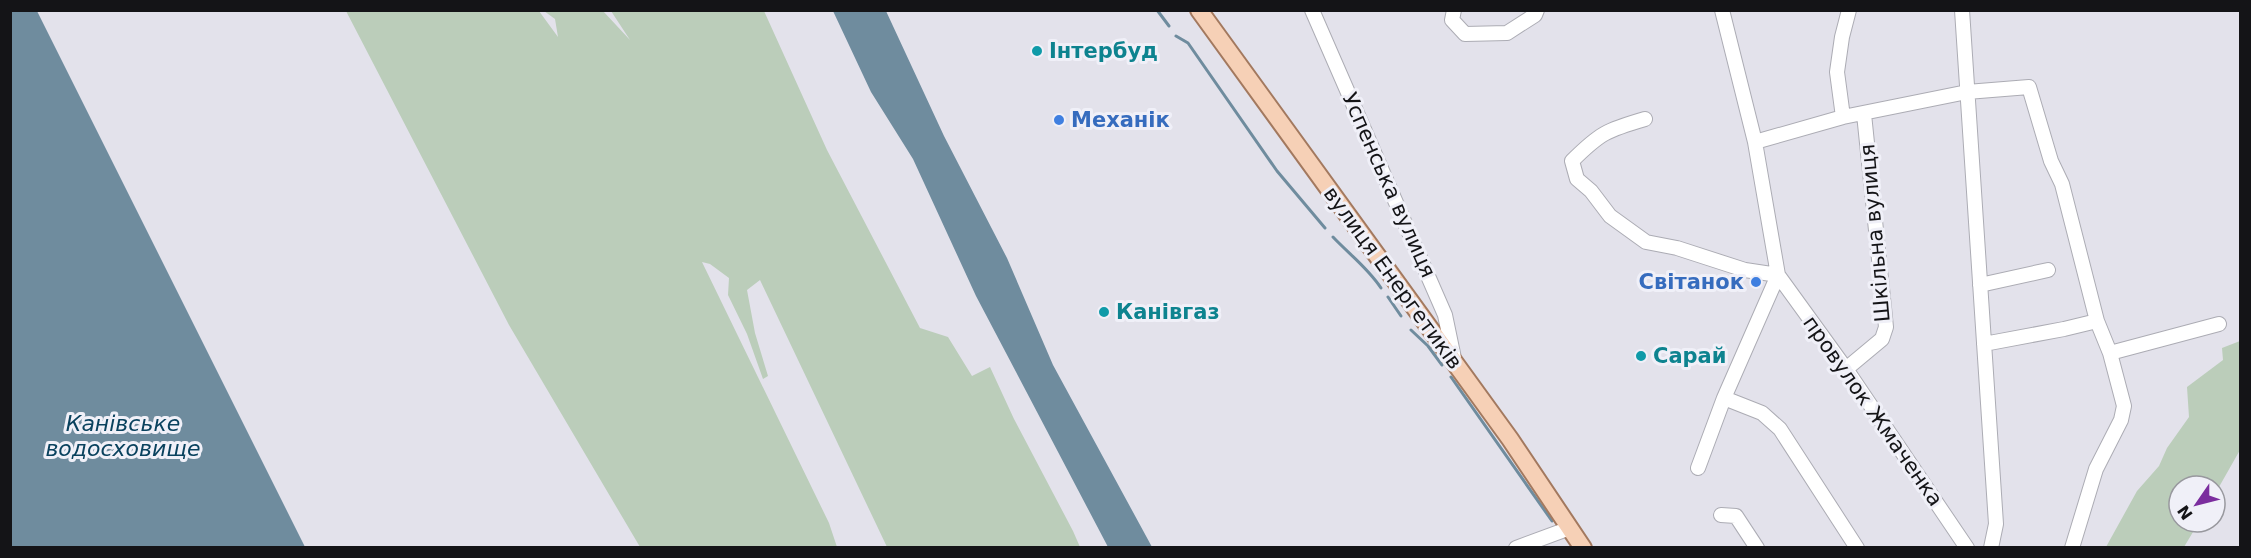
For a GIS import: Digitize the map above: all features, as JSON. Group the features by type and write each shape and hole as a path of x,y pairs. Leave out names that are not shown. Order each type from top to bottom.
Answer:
{"main road":[{"name":"вулиця Енергетиків","path":"1199,10 1517,448 1583,548"}],"street":[{"name":"Успенська вулиця","path":"1312,10 1445,315 1455,363"},
{"path":"1454,10 1452,20 1465,34 1507,33 1535,15 1537,10"},
{"path":"1698,468 1724,398 1778,275 1755,142 1722,10"},
{"name":"Шкільна вулиця","path":"1843,117 1837,72 1849,10"},
{"path":"1962,10 1996,524 1992,548"},
{"path":"1755,142 1843,117 1967,92 2029,87 2051,161 2062,184 2097,321 2110,353 2124,406 2121,420 2096,469 2072,548"},
{"name":"Шкільна вулиця","path":"1845,369 1882,339 1886,327 1864,114"},
{"path":"1645,119 1609,129 1593,140 1572,161 1577,179 1591,191 1610,216 1646,242 1677,248 1745,270 1778,275"},
{"path":"1980,285 2048,270"},
{"name":"провулок Жмаченка","path":"1778,275 1967,548"},
{"path":"1984,344 2097,321"},
{"path":"2110,353 2219,324"},
{"path":"1724,398 1762,413 1780,429 1857,548"},
{"path":"1721,515 1736,516 1757,548"},
{"path":"1516,548 1570,528"}],"green space":[{"path":"346,11 539,11 558,37 555,19 544,11 603,11 630,40 611,11 764,11 827,150 920,328 948,337 972,376 990,367 1080,547 887,547 760,280 747,290 755,333 768,376 763,379 747,334 728,295 729,278 710,264 702,262 829,523 837,547 640,547 509,325"},
{"path":"2240,341 2240,450 2226,474 2167,474 2167,534 2192,534 2184,547 2106,547 2137,491 2159,466 2167,448 2189,417 2187,387 2223,360 2222,348"}],"water":[{"name":"Канівське водосховище","path":"10,11 37,11 305,547 11,547"},
{"path":"833,11 886,11 944,136 1007,258 1053,365 1152,547 1108,547 976,296 913,159 871,92"}],"waterway":[{"path":"1157,10 1169,26"},
{"path":"1176,36 1188,43 1277,171 1325,228"},
{"path":"1333,237 1381,288"},
{"path":"1388,297 1401,316"},
{"path":"1411,330 1428,346 1442,365"},
{"path":"1451,377 1552,521"}],"place":[{"name":"Інтербуд","path":"1037,51"},
{"name":"Механік","path":"1059,120"},
{"name":"Світанок","path":"1756,282"},
{"name":"Канівгаз","path":"1104,312"},
{"name":"Сарай","path":"1641,356"}]}
